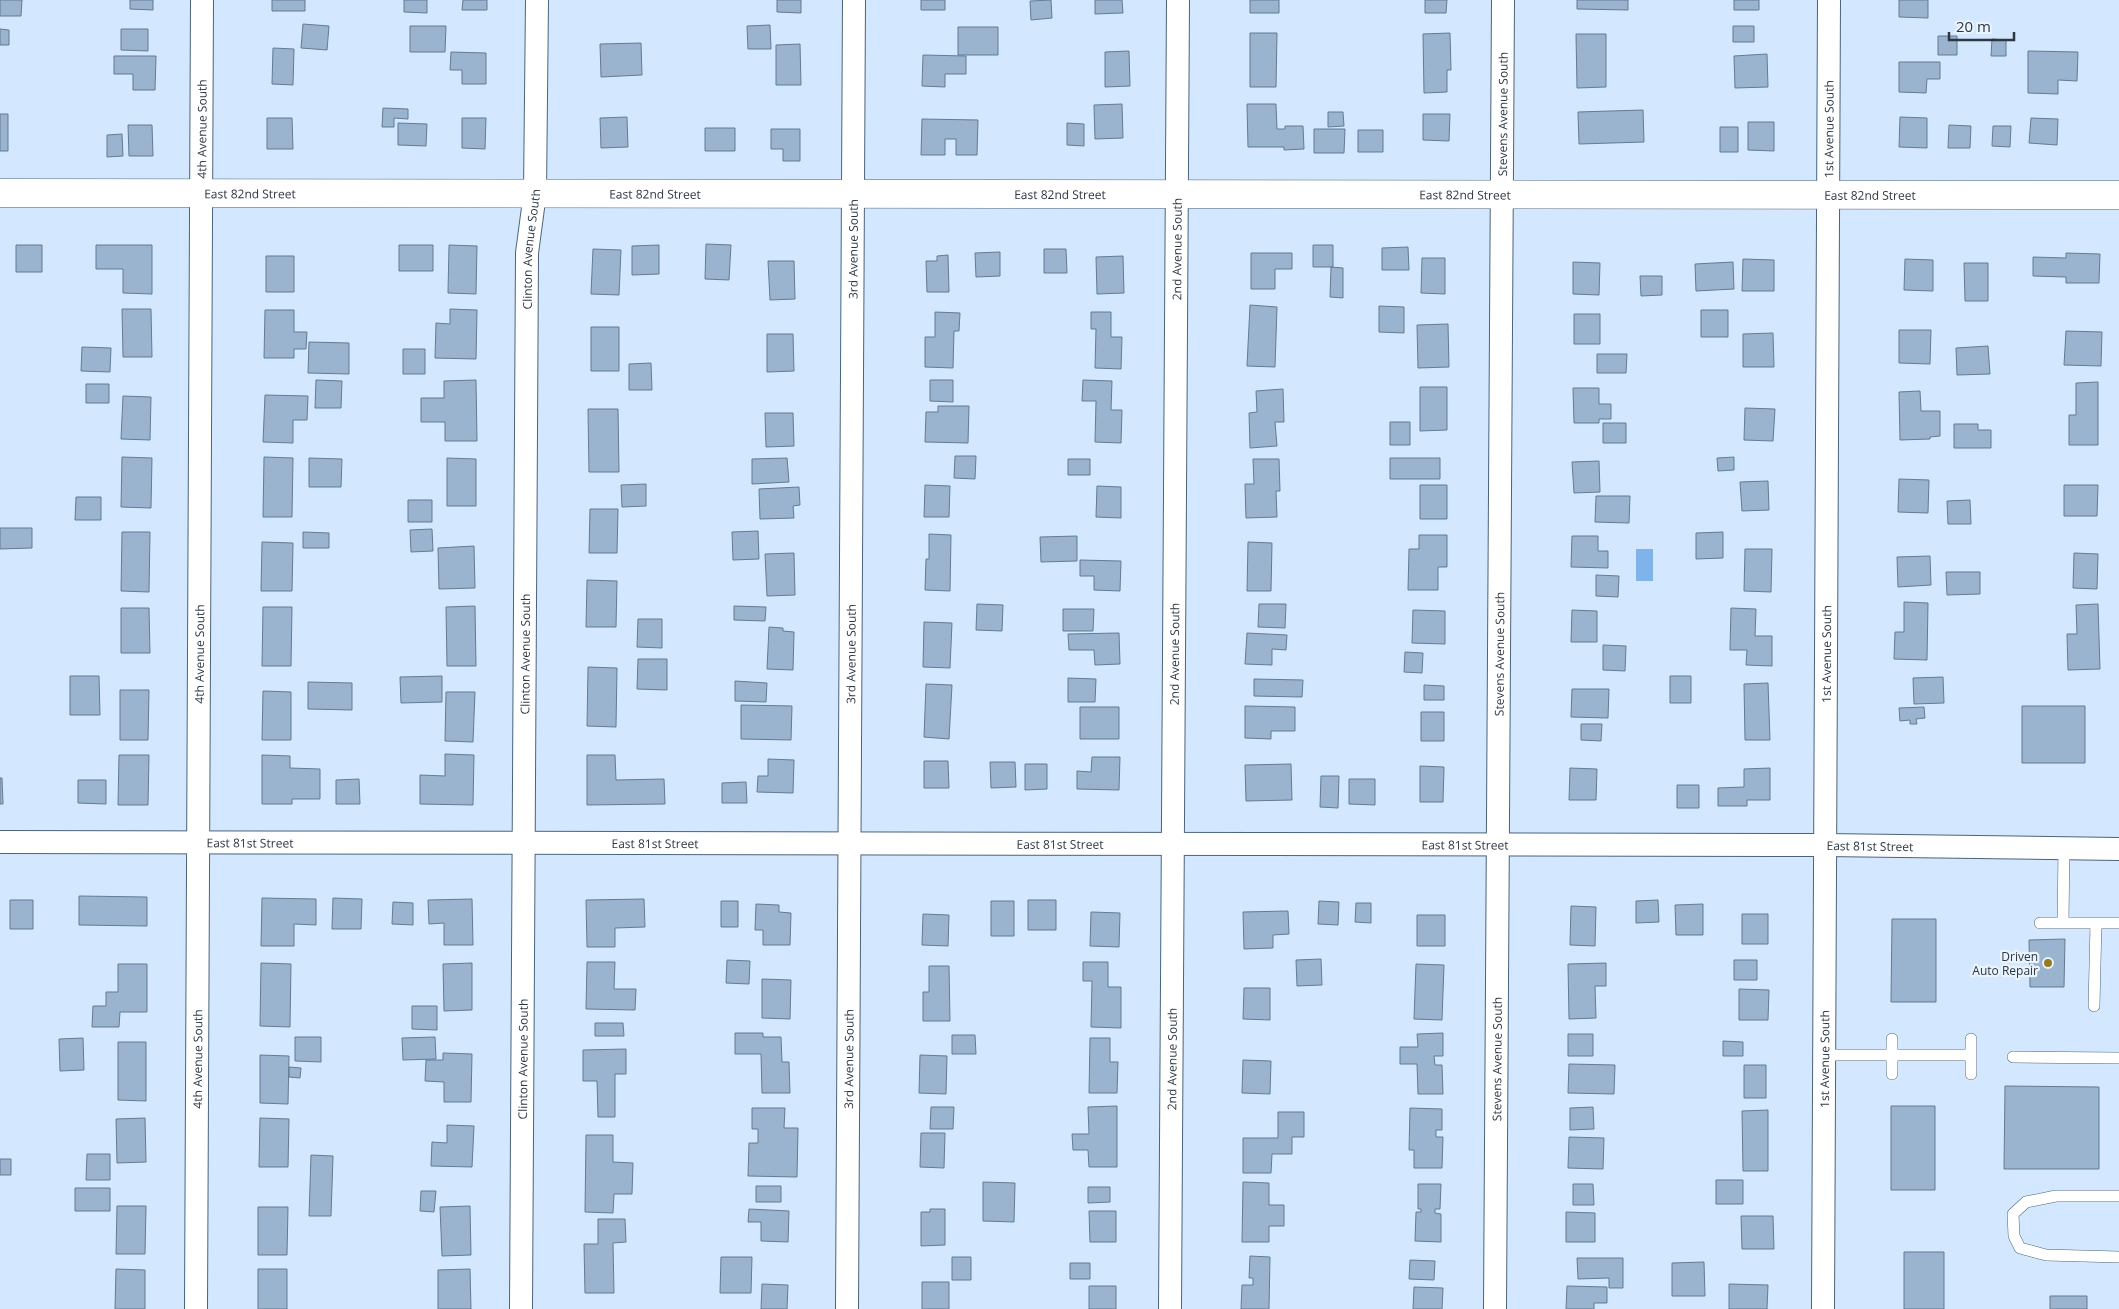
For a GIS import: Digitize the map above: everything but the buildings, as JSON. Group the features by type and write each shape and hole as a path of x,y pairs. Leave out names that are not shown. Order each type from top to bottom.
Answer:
{"street":[{"name":"4th Avenue South","path":"196,1309 202,0"},
{"name":"Clinton Avenue South","path":"521,1309 527,253 535,194 537,0"},
{"name":"3rd Avenue South","path":"848,1309 854,0"},
{"name":"2nd Avenue South","path":"1170,1309 1178,0"},
{"name":"Stevens Avenue South","path":"1495,1309 1503,0"},
{"name":"1st Avenue South","path":"1823,1309 1829,0"},
{"name":"East 82nd Street","path":"0,194 2119,195"},
{"name":"East 81st Street","path":"0,842 1825,845 2119,849"}],"lane":[{"path":"2063,923 2064,848"},
{"path":"2040,923 2119,923"},
{"path":"2094,1006 2096,923"},
{"path":"1892,1039 1892,1074"},
{"path":"1971,1039 1971,1074"},
{"path":"1824,1055 1971,1055"},
{"path":"2013,1057 2119,1058"},
{"path":"2119,1196 2056,1196 2026,1202 2013,1214 2014,1236 2020,1248 2046,1255 2119,1257"}],"water":[{"path":"1636,549 1653,549 1653,581 1636,581"}],"place":[{"name":"Driven Auto Repair","path":"2048,963"}]}
